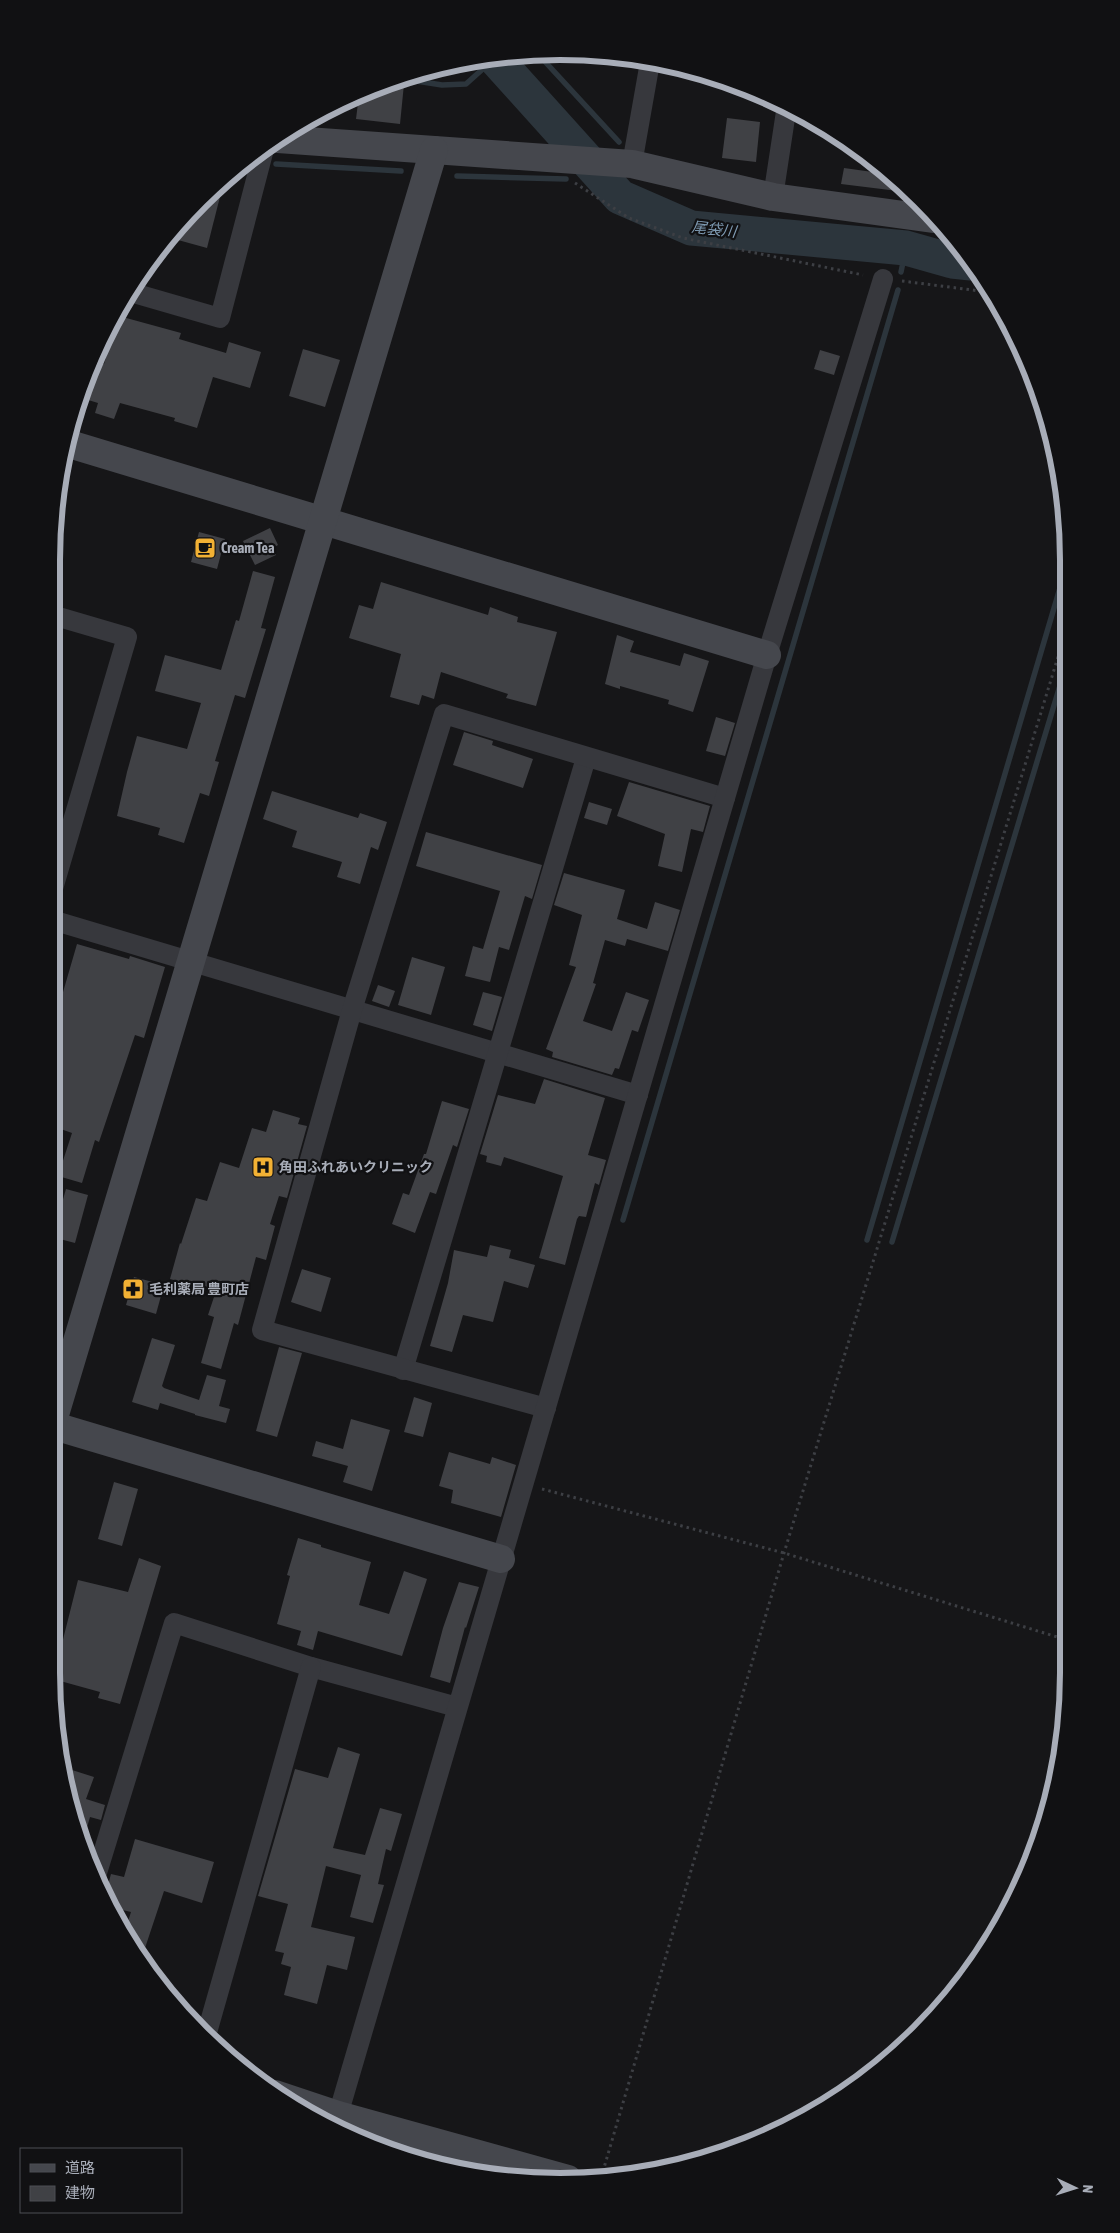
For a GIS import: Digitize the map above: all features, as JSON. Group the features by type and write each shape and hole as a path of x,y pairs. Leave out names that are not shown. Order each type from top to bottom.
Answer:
{"street":[{"path":"632,164 649,68"},
{"path":"773,197 786,114"},
{"path":"289,140 632,164 773,197 925,218"},
{"path":"60,1399 434,150"},
{"path":"137,294 220,318 261,159"},
{"path":"338,2121 457,1707 767,655 882,279"},
{"path":"74,445 767,655"},
{"path":"60,617 127,637 60,865"},
{"path":"546,1408 262,1330 352,1010 444,714 725,798"},
{"path":"403,1370 586,758"},
{"path":"60,922 638,1095"},
{"path":"60,1428 501,1559"},
{"path":"99,1866 174,1624 312,1667 457,1707"},
{"path":"208,2029 312,1667"},
{"path":"340,2122 542,2172"}],"path":[{"path":"566,159 576,184 629,218 683,238 882,279 982,291"},
{"path":"603,2171 784,1554 1060,650"},
{"path":"524,1484 784,1554 1060,1638"}],"building":[{"path":"404,85 400,124 356,119 358,103"},
{"path":"727,118 760,122 756,162 722,158"},
{"path":"844,168 876,172 898,191 841,184"},
{"path":"221,192 207,248 178,240 184,230"},
{"path":"123,317 181,333 179,339 226,353 229,342 261,352 250,388 213,377 197,428 174,421 175,418 120,403 114,419 95,413 98,403 87,400 101,363 104,364 111,340"},
{"path":"303,349 340,360 325,407 289,396"},
{"path":"820,350 840,356 834,375 814,369"},
{"path":"270,528 278,545 273,548 276,555 255,565 243,541"},
{"path":"199,532 225,539 217,569 191,562"},
{"path":"253,571 275,577 261,628 266,629 245,698 235,695 215,761 219,762 209,796 200,793 184,843 158,835 160,828 117,816 127,772 137,736 187,749 201,703 155,691 165,655 221,670 236,620 239,621"},
{"path":"381,582 488,615 490,607 518,617 517,622 557,632 536,706 506,698 508,694 441,672 434,699 422,695 419,705 390,697 401,654 349,638 359,605 373,609"},
{"path":"617,635 634,641 630,652 680,666 684,653 709,661 693,712 668,704 669,700 620,686 620,689 605,684"},
{"path":"716,717 735,723 725,756 706,751"},
{"path":"464,732 493,741 492,745 533,759 523,788 453,765"},
{"path":"629,782 710,806 703,832 691,829 682,872 658,866 665,834 617,816"},
{"path":"272,791 358,818 360,813 387,822 378,850 371,847 360,884 337,877 342,862 292,847 297,831 263,819"},
{"path":"589,802 612,809 607,825 584,818"},
{"path":"426,832 542,865 532,899 525,896 509,950 499,947 490,982 465,976 473,946 483,949 500,891 416,866"},
{"path":"564,873 625,890 617,919 647,929 655,902 680,910 668,951 627,939 625,946 605,940 593,983 596,984 583,1021 612,1031 626,992 649,1000 638,1032 632,1030 619,1069 615,1068 612,1075 552,1057 553,1052 546,1049 576,967 569,965 582,915 554,905"},
{"path":"77,944 129,959 130,956 165,967 144,1038 135,1035 99,1142 95,1140 82,1183 60,1177 60,1170 72,1133 60,1129 60,1002"},
{"path":"412,957 445,967 431,1015 398,1005"},
{"path":"378,985 395,991 389,1007 372,1001"},
{"path":"483,992 502,997 492,1031 473,1025"},
{"path":"544,1079 605,1098 588,1155 606,1160 599,1185 595,1183 586,1217 579,1216 577,1219 565,1265 539,1258 563,1176 504,1157 501,1166 486,1162 487,1156 480,1154 498,1095 535,1104"},
{"path":"442,1101 469,1109 457,1147 453,1145 436,1194 430,1192 415,1233 392,1224 403,1193 409,1195 424,1154 426,1154"},
{"path":"273,1110 300,1118 298,1124 307,1126 287,1198 279,1196 270,1224 275,1226 266,1260 256,1257 238,1325 234,1323 221,1369 201,1363 214,1317 208,1315 216,1291 170,1279 196,1198 207,1201 220,1162 239,1168 252,1128 266,1132"},
{"path":"66,1189 88,1195 75,1243 60,1239 60,1210"},
{"path":"490,1245 511,1250 509,1258 535,1265 528,1288 504,1281 493,1322 463,1315 452,1352 430,1346 448,1283 454,1250 487,1257"},
{"path":"302,1269 331,1278 321,1312 291,1302"},
{"path":"134,1277 164,1285 156,1314 126,1305"},
{"path":"152,1338 175,1345 162,1386 164,1388 199,1400 207,1375 226,1380 219,1406 230,1409 226,1423 160,1403 158,1410 132,1402"},
{"path":"279,1347 302,1353 277,1437 256,1431"},
{"path":"414,1397 432,1403 423,1437 404,1432"},
{"path":"351,1419 390,1430 372,1491 343,1482 348,1466 312,1456 316,1441 343,1449"},
{"path":"449,1452 490,1464 492,1457 516,1465 501,1517 451,1503 453,1490 439,1486"},
{"path":"114,1482 138,1489 122,1546 98,1539"},
{"path":"298,1538 371,1562 359,1605 389,1614 404,1571 427,1579 402,1656 318,1631 313,1650 297,1645 301,1631 277,1624 290,1576 287,1575"},
{"path":"139,1558 161,1566 120,1704 98,1698 100,1692 60,1681 60,1651 78,1580 128,1592"},
{"path":"459,1582 479,1587 465,1627 450,1683 430,1677 443,1628"},
{"path":"338,1747 360,1754 333,1848 365,1855 380,1808 402,1814 391,1851 386,1849 378,1884 384,1885 373,1923 350,1917 361,1875 326,1866 311,1927 355,1937 347,1970 327,1965 317,2004 284,1995 291,1967 281,1964 284,1953 275,1951 288,1904 258,1896 295,1769 328,1778"},
{"path":"72,1770 94,1777 86,1799 105,1805 101,1820 90,1817 86,1831 77,1802 71,1774"},
{"path":"135,1839 214,1862 202,1903 164,1891 144,1951 127,1924 131,1912 120,1909 108,1885 111,1874 124,1877"}],"waterway":[{"path":"544,60 619,142"},
{"name":"尾袋川","path":"500,64 620,197 691,228 906,248 961,262"},
{"path":"418,81 442,85 466,84 487,66"},
{"path":"276,164 401,171"},
{"path":"457,176 566,179"},
{"path":"586,180 604,181"},
{"path":"901,272 906,248"},
{"path":"623,1220 898,290"},
{"path":"867,1240 1060,588"},
{"path":"892,1242 1060,686"}],"place":[{"name":"Cream Tea","path":"205,548"},
{"name":"角田ふれあいクリニック","path":"263,1167"},
{"name":"毛利薬局 豊町店","path":"133,1289"}]}
